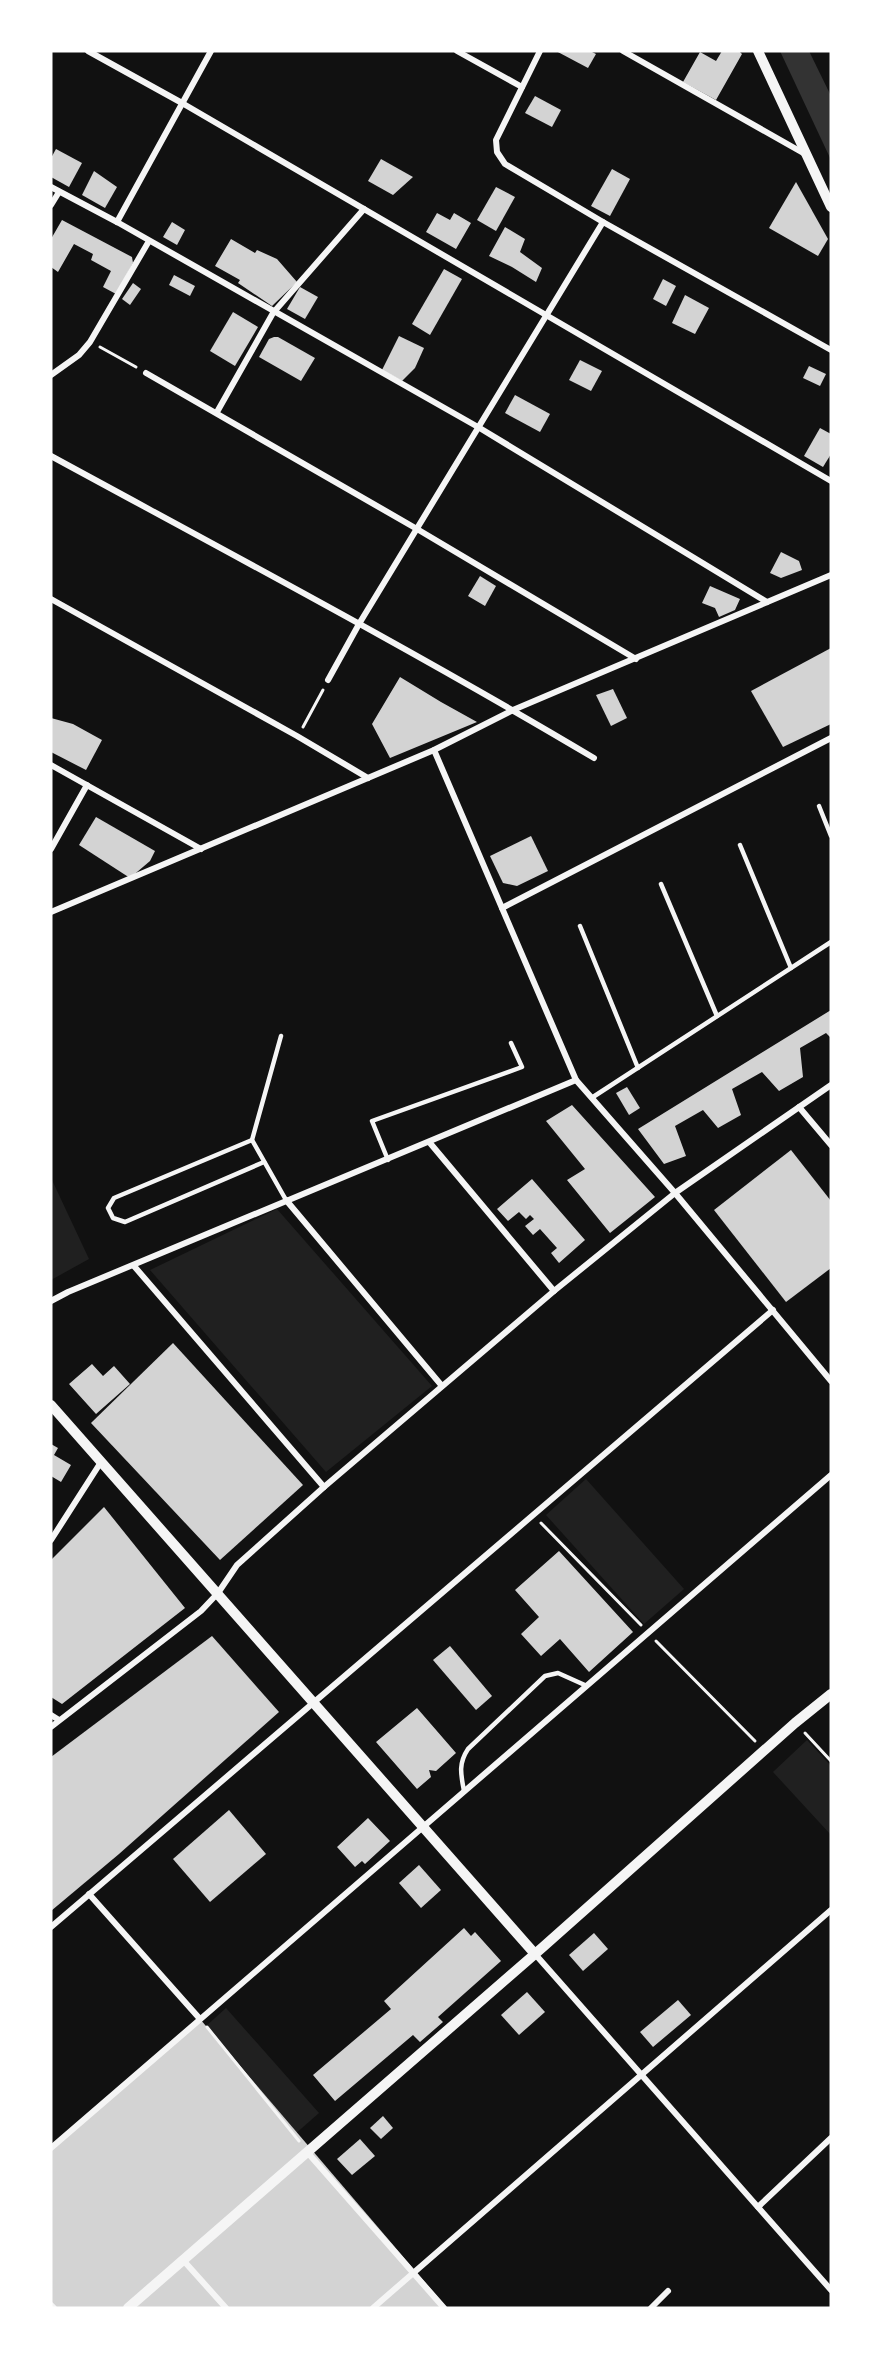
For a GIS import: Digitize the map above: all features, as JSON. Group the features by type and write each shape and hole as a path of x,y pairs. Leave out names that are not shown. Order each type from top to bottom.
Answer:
{"street":[{"path":"88,51 182,103 831,481"},
{"path":"117,222 211,51"},
{"path":"457,51 522,87"},
{"path":"540,51 496,140 497,152 505,164 603,222 831,350"},
{"path":"623,51 805,154"},
{"path":"758,51 831,207"},
{"path":"51,187 117,222 478,427 767,602"},
{"path":"51,205 59,192"},
{"path":"217,412 273,312 364,209"},
{"path":"328,680 359,624 603,222"},
{"path":"51,375 79,355 90,342 149,241"},
{"path":"146,373 217,412 636,659"},
{"path":"51,456 359,624 594,758"},
{"path":"51,912 434,750 513,710 831,575"},
{"path":"51,599 368,778"},
{"path":"502,908 831,738"},
{"path":"434,750 576,1080 675,1193 831,1381"},
{"path":"51,765 201,849"},
{"path":"51,849 87,786"},
{"path":"51,1301 286,1200 388,1160 576,1080"},
{"path":"51,1727 201,1611 218,1593 237,1565 324,1487 554,1291 675,1193 831,1085"},
{"path":"799,1107 831,1145"},
{"path":"429,1143 554,1291"},
{"path":"286,1200 442,1386"},
{"path":"134,1266 324,1487"},
{"path":"51,1927 773,1310"},
{"path":"51,1405 831,2290"},
{"path":"51,1540 102,1461"},
{"path":"51,2148 831,1474"},
{"path":"128,2308 535,1954 764,1750 831,1694"},
{"path":"51,1715 59,1720"},
{"path":"89,1894 200,2019"},
{"path":"373,2308 831,1910"},
{"path":"758,2207 831,2138"},
{"path":"307,2152 444,2308"},
{"path":"183,2260 226,2308"},
{"path":"651,2308 668,2291"}],"lane":[{"path":"819,806 831,837"},
{"path":"740,845 791,968"},
{"path":"661,884 717,1016"},
{"path":"580,926 638,1068"},
{"path":"593,1097 831,942"},
{"path":"281,1036 252,1140 286,1200"},
{"path":"388,1160 372,1121 522,1067 512,1043"},
{"path":"252,1140 114,1198 108,1208 113,1218 124,1222 264,1162"},
{"path":"464,1791 460,1770 462,1759 468,1749 545,1676 558,1673 587,1686"}],"path":[{"path":"90,342 146,373"},
{"path":"297,736 328,680"},
{"path":"533,1515 764,1750"},
{"path":"795,1723 831,1761"},
{"path":"200,2019 307,2152"}],"shaded area":[{"path":"780,51 809,51 831,96 831,160"},
{"path":"51,1178 89,1259 51,1280"},
{"path":"277,1209 432,1386 326,1472 150,1270"},
{"path":"586,1479 684,1589 644,1624 546,1515"},
{"path":"807,1740 831,1766 831,1835 773,1772"},
{"path":"226,2008 319,2113 277,2150 184,2046"}],"building":[{"path":"556,51 590,51 596,54 588,68"},
{"path":"722,51 739,51 742,54 716,100 683,82 700,52 716,61"},
{"path":"535,96 561,110 552,127 525,113"},
{"path":"56,149 82,163 69,187 51,177 51,158"},
{"path":"381,159 413,177 393,195 368,181"},
{"path":"612,169 630,179 610,216 591,206"},
{"path":"94,171 117,187 105,208 82,195"},
{"path":"796,182 828,239 818,256 769,228"},
{"path":"496,187 515,197 496,231 477,220"},
{"path":"437,213 450,220 454,213 471,223 456,249 426,232"},
{"path":"62,220 132,257 133,263 116,294 103,287 111,271 91,260 93,254 74,244 58,272 51,267 51,239"},
{"path":"172,222 185,230 177,245 163,237"},
{"path":"505,227 525,239 520,252 542,268 536,282 489,256"},
{"path":"231,239 255,253 257,250 277,259 297,282 272,306 238,283 240,280 215,266"},
{"path":"444,269 462,279 430,335 412,324"},
{"path":"174,275 195,286 190,296 169,285"},
{"path":"663,279 676,286 666,306 653,299"},
{"path":"133,283 141,289 130,305 122,299"},
{"path":"300,287 318,297 305,319 287,309"},
{"path":"685,295 709,308 695,334 672,323"},
{"path":"233,312 258,327 235,366 210,351"},
{"path":"399,336 424,348 415,368 402,381 382,370"},
{"path":"278,337 315,358 301,381 259,357 269,339"},
{"path":"580,360 602,371 591,391 569,380"},
{"path":"809,366 826,374 820,386 803,378"},
{"path":"515,395 550,414 540,432 505,413"},
{"path":"820,428 831,434 831,454 823,467 804,456"},
{"path":"781,552 799,561 802,570 781,578 770,573"},
{"path":"480,576 496,586 485,606 468,596"},
{"path":"710,586 740,599 735,610 719,617 715,608 702,603"},
{"path":"831,648 831,724 783,747 751,691"},
{"path":"400,677 477,722 390,758 372,724"},
{"path":"613,689 627,718 611,726 596,695"},
{"path":"51,718 73,724 102,740 86,770 51,752"},
{"path":"96,817 155,851 150,861 130,878 79,845"},
{"path":"531,836 548,871 517,886 503,883 490,856"},
{"path":"831,1010 831,1038 826,1033 800,1048 803,1077 779,1091 762,1072 732,1089 741,1115 718,1128 703,1110 675,1126 686,1156 664,1164 638,1129"},
{"path":"627,1087 640,1108 629,1115 616,1093"},
{"path":"572,1105 655,1197 610,1233 567,1180 585,1169 546,1121"},
{"path":"791,1150 831,1201 831,1268 786,1302 714,1210"},
{"path":"532,1179 585,1240 559,1263 551,1253 557,1248 540,1229 533,1235 525,1226 534,1219 530,1215 526,1219 519,1212 508,1221 497,1209"},
{"path":"173,1343 303,1485 220,1560 91,1423"},
{"path":"92,1364 103,1376 114,1366 130,1384 96,1414 69,1384"},
{"path":"51,1444 58,1448 54,1455 71,1465 61,1482 51,1476"},
{"path":"104,1507 185,1608 62,1704 51,1697 51,1560"},
{"path":"559,1551 633,1632 589,1672 560,1639 541,1656 521,1634 539,1617 515,1590"},
{"path":"212,1636 279,1712 51,1911 51,1757"},
{"path":"450,1646 492,1696 476,1710 433,1660"},
{"path":"417,1708 456,1753 436,1771 429,1770 431,1777 417,1789 376,1742"},
{"path":"229,1810 266,1854 210,1902 173,1859"},
{"path":"368,1818 390,1841 365,1864 362,1861 355,1867 337,1847"},
{"path":"419,1865 441,1890 421,1908 399,1883"},
{"path":"464,1928 471,1936 475,1932 501,1961 438,2017 443,2022 420,2042 413,2035 335,2101 313,2075 391,2009 384,2001"},
{"path":"594,1933 608,1949 583,1971 569,1955"},
{"path":"527,1992 545,2012 519,2035 501,2015"},
{"path":"678,2000 691,2015 653,2047 640,2032"},
{"path":"200,2019 447,2308 51,2308 51,2148"},
{"path":"383,2116 393,2128 381,2139 370,2128"},
{"path":"360,2139 375,2156 352,2175 337,2159"}]}
